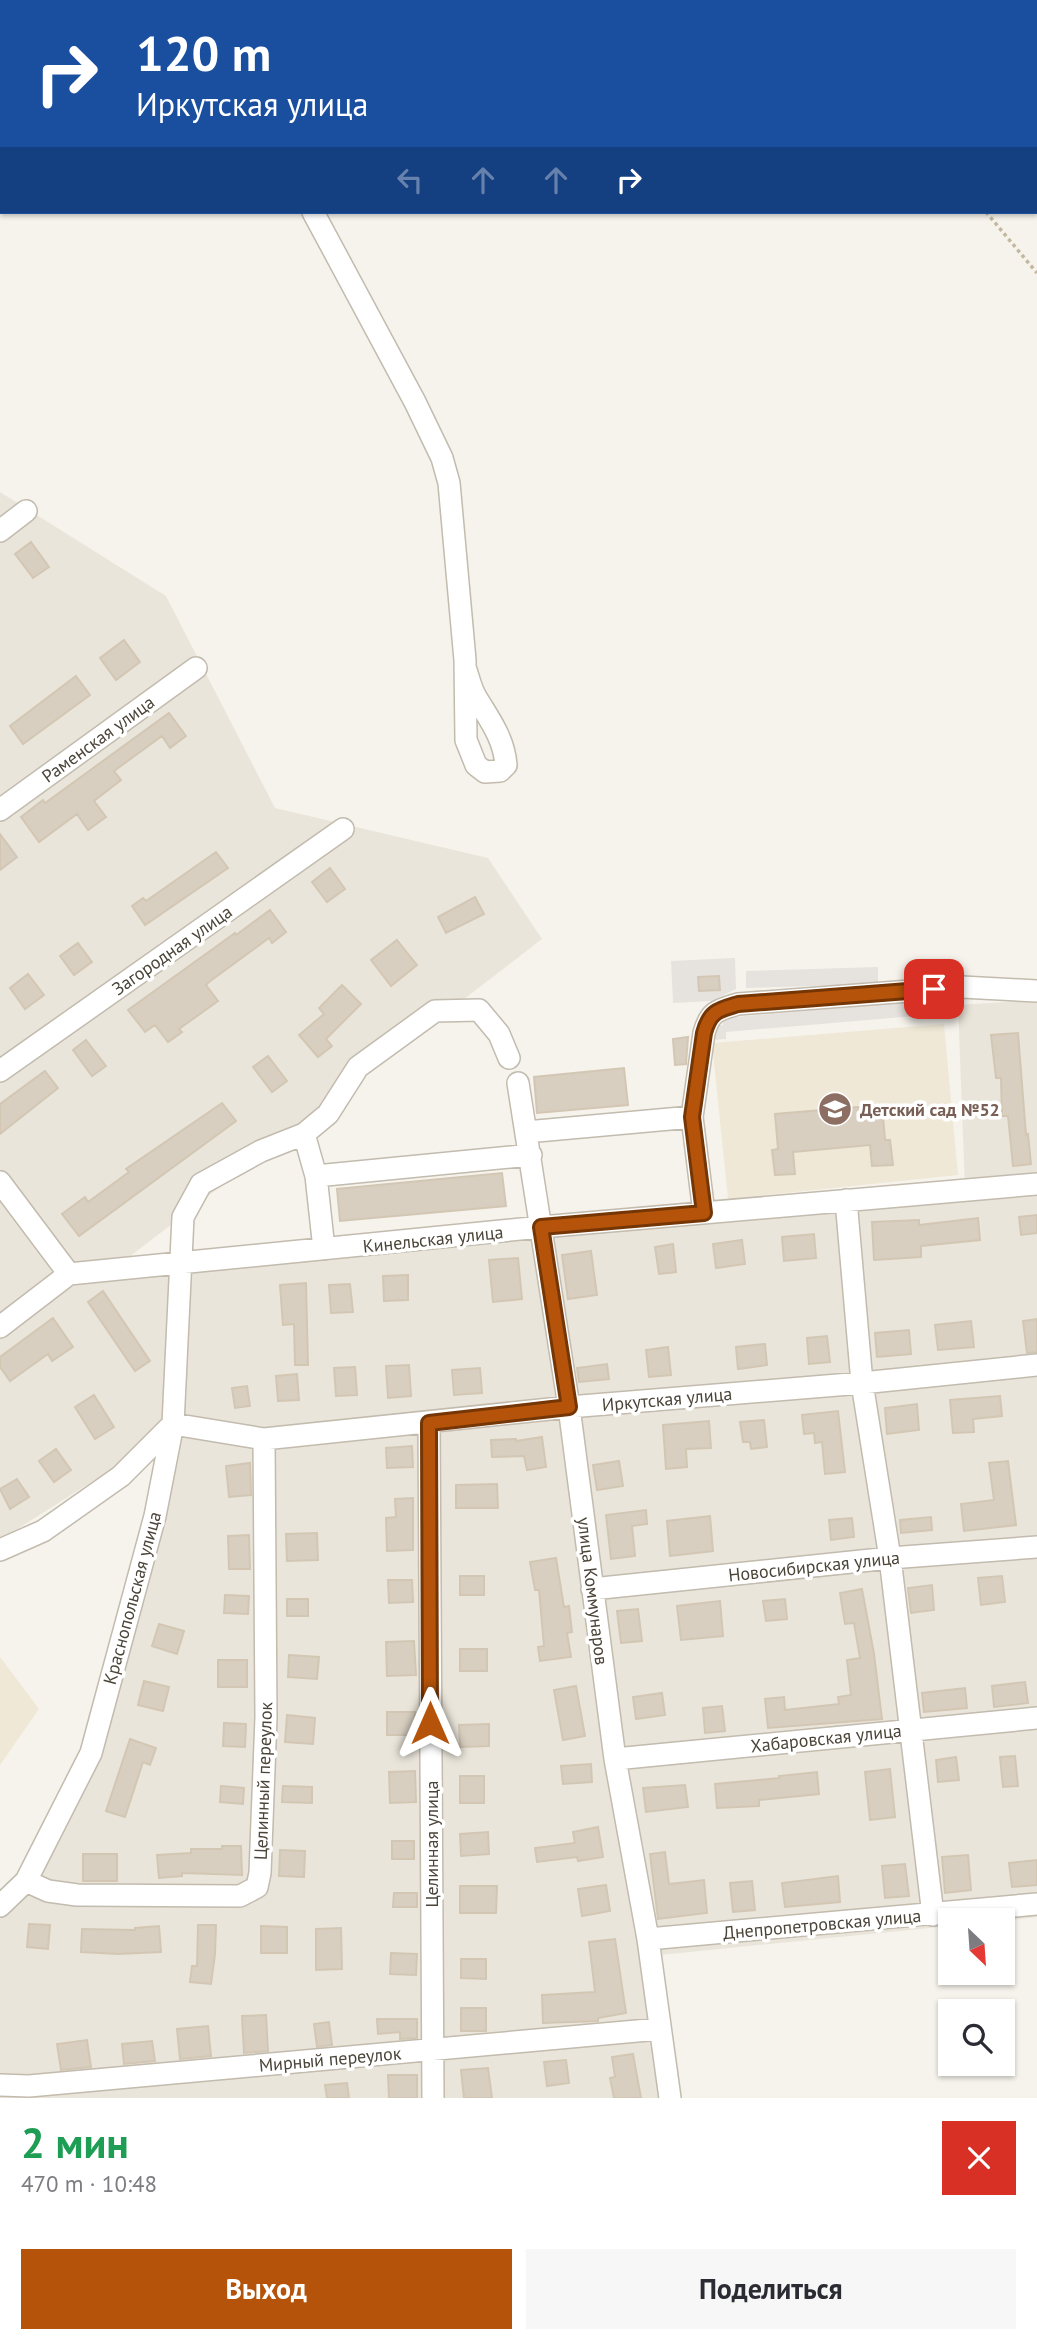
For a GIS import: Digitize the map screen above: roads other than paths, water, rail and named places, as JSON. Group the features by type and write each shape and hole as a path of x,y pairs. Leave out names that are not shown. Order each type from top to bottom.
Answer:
{"street":[{"path":"314,214 442,458 449,483 465,660 466,740 476,765 485,772 500,771 506,765 501,742 492,720 475,695 466,670"},
{"path":"0,531 26,511"},
{"name":"Раменская улица","path":"0,810 195,668"},
{"name":"Загородная улица","path":"0,1070 343,830"},
{"path":"704,1213 692,1117 704,1033 708,1020 718,1010 738,1004 962,987 1037,991"},
{"path":"324,1249 316,1177 304,1134 328,1114 358,1067 435,1011 479,1010 499,1034 509,1058"},
{"name":"улица Коммунаров","path":"519,1083 569,1407 615,1759 648,1939 670,2098"},
{"path":"526,1132 692,1117"},
{"name":"Краснопольская улица","path":"0,1906 26,1881 91,1753 155,1516 173,1424 183,1217 201,1184 261,1151 304,1134"},
{"path":"316,1177 531,1155"},
{"path":"0,1182 69,1274 0,1327"},
{"name":"Кинельская улица","path":"69,1274 541,1227 1037,1184"},
{"path":"846,1200 862,1383 890,1558 933,1914"},
{"name":"Иркутская улица","path":"173,1424 264,1439 569,1407 862,1383 1037,1364"},
{"name":"Целинная улица","path":"429,1423 433,2098"},
{"path":"0,1550 43,1531 121,1476 173,1424"},
{"name":"Целинный переулок","path":"26,1881 48,1891 77,1895 240,1896 257,1887 260,1872 266,1717 264,1439"},
{"name":"Новосибирская улица","path":"592,1589 890,1558 1037,1547"},
{"name":"Хабаровская улица","path":"615,1759 1037,1718"},
{"name":"Днепропетровская улица","path":"648,1939 1037,1904"},
{"name":"Мирный переулок","path":"0,2085 29,2086 659,2029"}],"place":[{"name":"Детский сад №52","path":"835,1109"}]}
